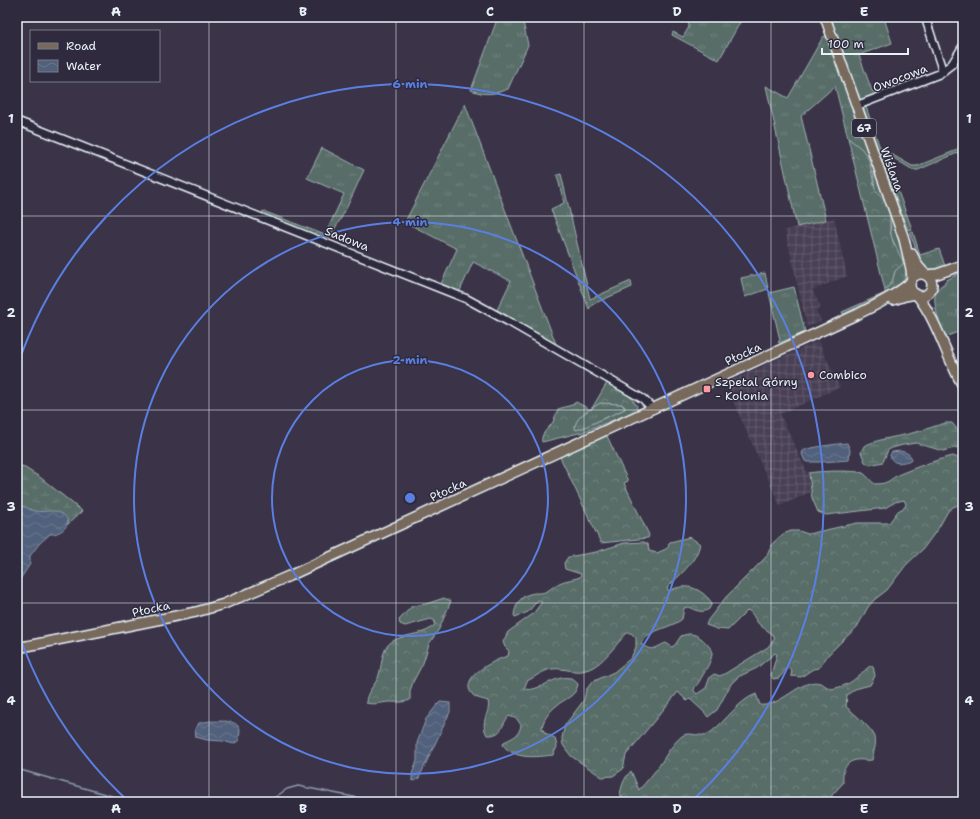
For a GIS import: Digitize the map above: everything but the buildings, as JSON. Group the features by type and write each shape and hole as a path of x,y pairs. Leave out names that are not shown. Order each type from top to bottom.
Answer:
{"main road":[{"name":"Wiślana","path":"825,17 904,239 911,269 911,281"},
{"name":"Wiślana","path":"904,239 918,266 926,275"},
{"path":"911,281 918,274 937,274 963,266"},
{"path":"916,294 923,295 941,279 963,266"},
{"name":"67","path":"926,275 931,281 930,290 935,327"},
{"name":"Płocka","path":"17,648 196,612 224,604 289,576 874,306 902,289 911,281"},
{"name":"67","path":"911,281 911,290 923,303 963,386"},
{"name":"Płocka","path":"874,306 916,294"}],"street":[{"path":"925,17 943,72"},
{"name":"Owocowa","path":"856,106 927,80 943,72 952,64 963,46"},
{"name":"Sadowa","path":"17,121 477,304 643,399 653,409"}],"shaded area":[{"path":"834,218 847,276 812,290 821,307 816,310 821,321 807,327 785,230"},
{"path":"818,341 840,387 780,414 815,490 780,506 725,383"}],"green space":[{"path":"498,17 522,17 528,45 508,89 490,94 476,92 471,90"},
{"path":"689,17 706,17 713,21 716,17 743,17 719,60 672,35 673,32 683,37 689,27"},
{"path":"829,17 887,17 885,21 892,43 859,55 872,91 878,94 858,101"},
{"path":"828,36 893,219 907,266 905,277 899,285 885,294 843,314 842,312 885,293 885,290 892,282 895,271 900,266 896,247 891,236 890,219 884,201 875,189 873,173 854,143 848,138 835,86 801,116 826,220 797,227 766,86 788,98 823,37"},
{"path":"869,103 872,104 866,107 879,145 882,149 912,166 917,166 957,150 963,139 963,172 959,153 918,170 913,170 892,157 886,159 912,229 908,230 863,107"},
{"path":"465,104 556,344 555,346 496,312 511,281 473,262 459,293 441,284 457,249 405,222"},
{"path":"848,138 862,149 869,160 875,189 884,201 890,214 890,231 893,242 903,261 903,264 895,271 892,282 885,290"},
{"path":"322,148 364,170 343,215 326,241 262,215 263,211 325,235 344,194 307,178"},
{"path":"561,174 590,299 631,281 632,287 593,304 589,309 551,209 564,203 557,175"},
{"path":"909,232 913,232 920,255 939,249 945,266 933,269 927,268 922,263"},
{"path":"963,271 963,308 957,311 963,330 945,337 938,319 935,295 937,290 945,283 945,281"},
{"path":"765,273 768,289 745,297 741,278"},
{"path":"794,287 805,332 779,343 778,342 780,340 769,293"},
{"path":"608,381 629,395 637,406 636,411 583,432 542,442 542,436 553,422 558,409 572,405 576,402 590,409 578,420 575,428 576,430 625,409 625,407 622,404 600,403 592,408"},
{"path":"600,403 622,404 625,409 576,430 576,424 581,416"},
{"path":"946,423 952,423 958,431 962,439 962,446 943,451 916,443 903,445 888,450 883,462 870,465 865,462 861,452 864,446 876,441 920,431"},
{"path":"607,436 628,481 624,483 649,535 648,538 601,543 560,457"},
{"path":"953,456 963,460 963,503 948,511 939,527 923,549 906,565 887,590 874,600 868,607 857,627 828,655 819,668 813,669 801,677 791,676 792,670 788,668 779,678 773,679 771,675 777,654 775,653 757,668 738,677 731,684 717,710 708,717 690,699 687,701 678,692 626,755 623,769 613,776 602,777 571,756 563,745 562,738 565,725 584,700 586,690 592,682 614,672 631,658 636,647 636,638 631,633 627,633 599,663 589,669 584,671 575,671 552,669 527,681 524,689 530,690 565,677 571,678 578,684 575,692 553,708 544,722 542,728 545,733 555,738 557,747 553,755 526,756 513,753 508,750 503,745 504,742 517,734 521,725 517,719 509,716 499,732 492,735 487,735 484,725 488,709 488,701 473,695 469,689 470,682 473,676 487,665 508,656 509,651 503,642 508,632 533,614 542,602 538,600 528,612 515,617 514,615 516,608 523,597 532,593 545,592 562,582 580,577 581,574 565,569 564,563 568,557 596,552 624,543 644,542 648,544 649,551 657,553 666,549 670,542 690,537 700,544 691,563 667,588 669,591 681,587 698,590 712,603 709,609 701,611 688,607 684,608 682,619 648,635 641,644 651,649 666,643 672,647 681,636 689,634 702,639 710,648 712,654 711,660 695,688 694,691 697,694 706,688 710,677 714,674 720,676 726,673 768,647 775,638 760,625 748,610 728,630 717,629 706,625 708,620 726,597 766,557 773,543 783,534 791,531 799,531 808,534 857,523 889,523 898,511 905,507 906,504 904,500 895,502 885,508 826,515 818,512 812,498 809,473 836,471 859,472 865,474 875,484 880,484 919,466"},
{"path":"17,463 41,478 82,511 67,525 67,520 17,547"},
{"path":"444,598 451,601 439,629 429,644 423,663 413,682 410,691 410,700 374,704 366,703 366,699 378,678 384,652 388,645 400,638 427,631 434,626 435,621 431,619 405,626 400,624 399,620 412,606 426,604"},
{"path":"870,666 873,666 875,676 870,685 855,689 847,695 846,707 867,726 875,737 872,760 852,761 846,766 843,775 843,783 832,795 831,802 625,802 620,794 624,782 631,771 639,790 656,770 673,745 682,736 685,734 703,735 711,732 738,706 750,697 756,694 760,705 768,705 783,698 798,688 813,682 820,683 831,689 844,686"}],"water":[{"path":"847,443 850,450 849,460 807,462 802,454 803,451 811,448"},
{"path":"900,451 911,456 912,460 899,463 893,461 890,455 892,452"},
{"path":"21,506 35,511 59,512 66,517 68,521 62,530 54,534 50,534 39,544 30,556 30,564 17,584 17,507"},
{"path":"440,702 450,703 450,712 419,778 415,781 412,780 412,774 417,761 417,743 426,719"},
{"path":"226,721 234,723 240,729 239,740 234,744 196,737 195,730 199,723"}],"waterway":[{"path":"17,769 133,802"},
{"path":"268,802 287,789 298,786 379,802"}],"place":[{"name":"Combico","path":"811,375"},
{"name":"Szpetal Górny - Kolonia","path":"707,389"}]}
